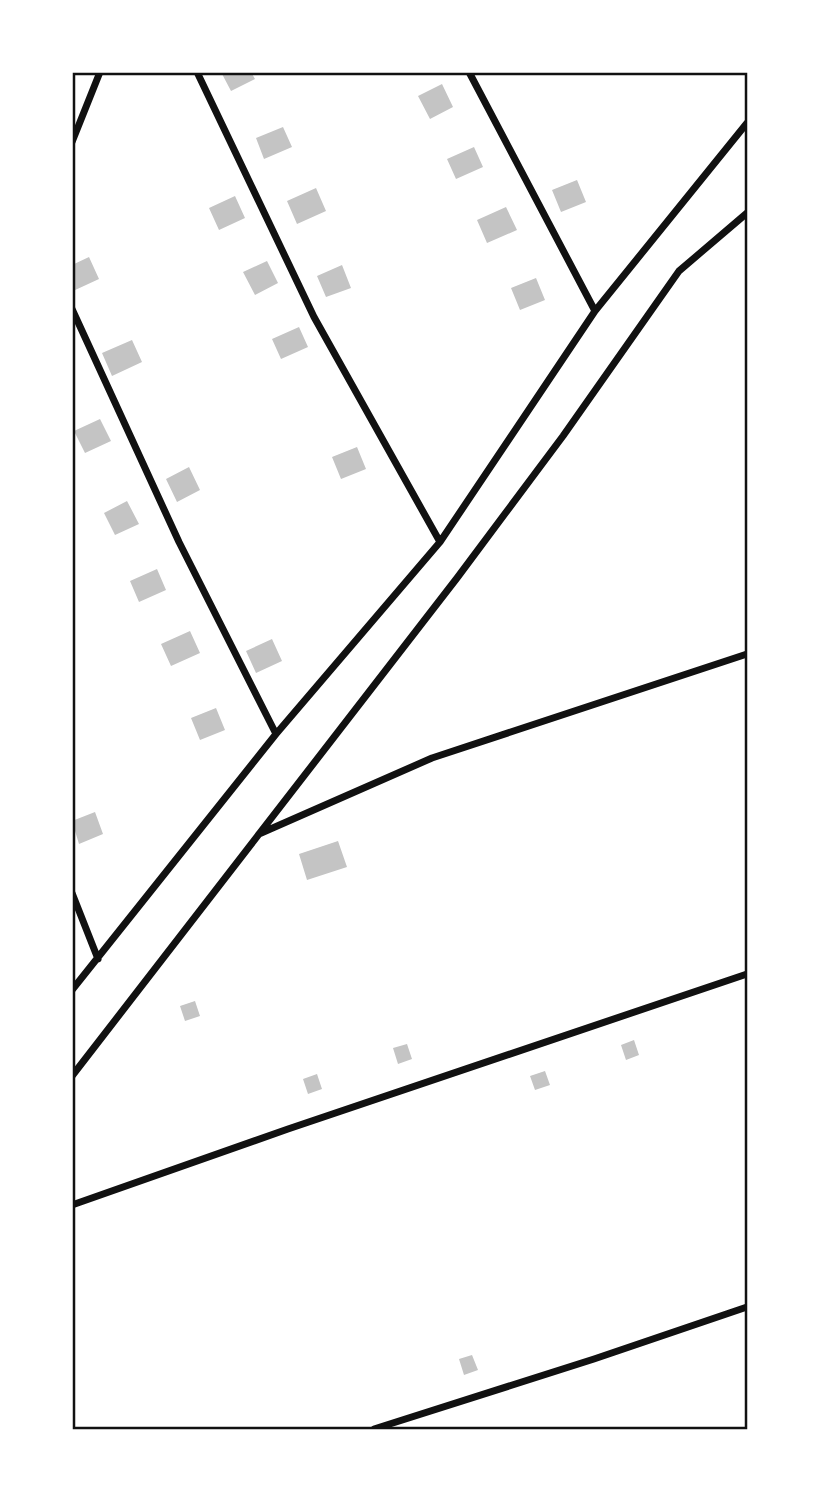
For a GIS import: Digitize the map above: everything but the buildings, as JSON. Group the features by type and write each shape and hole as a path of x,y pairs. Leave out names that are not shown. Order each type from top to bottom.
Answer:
{"street":[{"path":"72,142 100,72"},
{"path":"197,72 314,317 440,542"},
{"path":"469,72 595,311"},
{"path":"72,990 276,734 440,542 595,311 747,124"},
{"path":"72,1076 457,578 563,436 679,271 747,213"},
{"path":"72,309 179,542 276,734"},
{"path":"257,835 432,758 747,654"},
{"path":"72,893 98,958"},
{"path":"72,1205 747,974"},
{"path":"374,1429 747,1307"}]}
